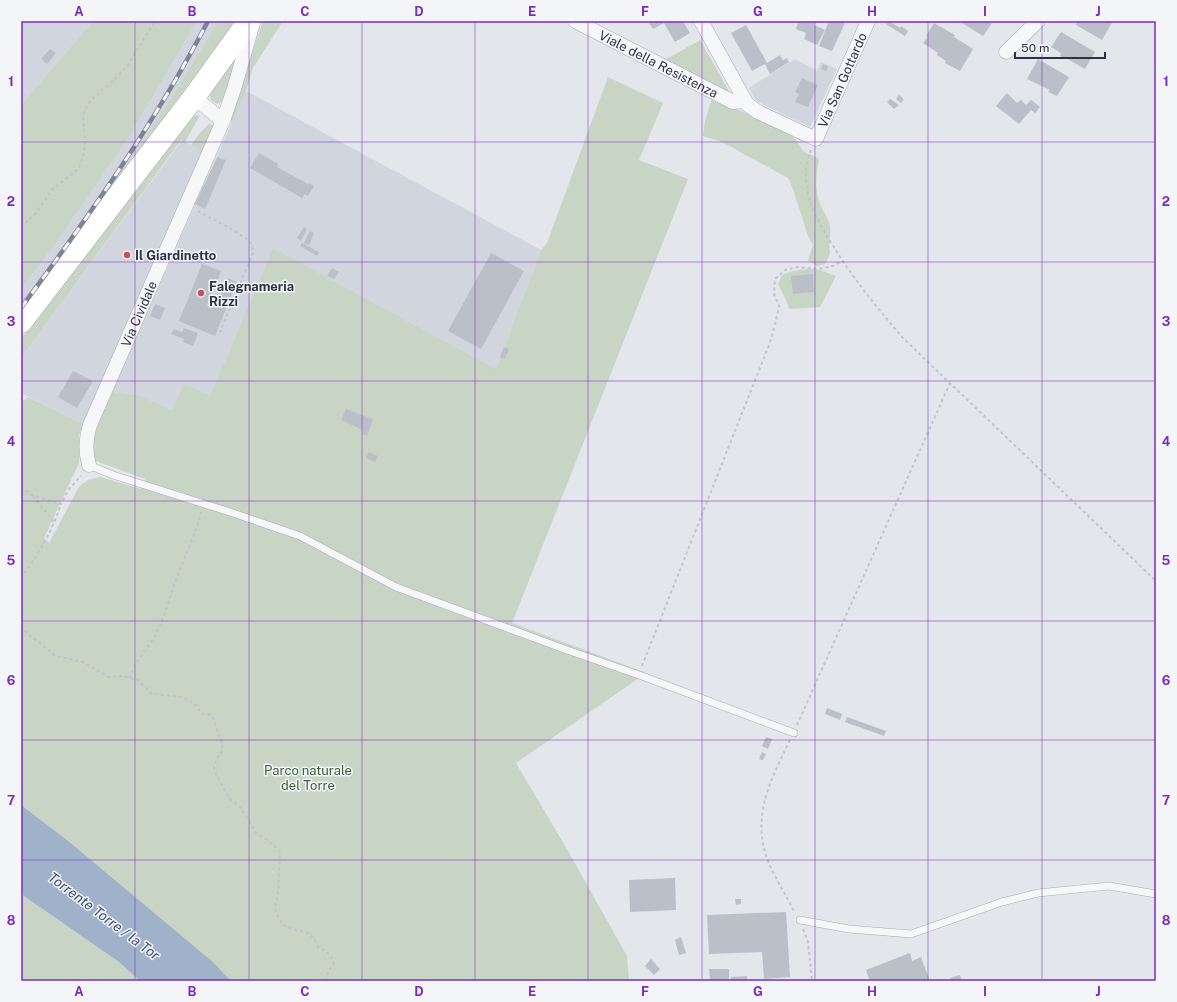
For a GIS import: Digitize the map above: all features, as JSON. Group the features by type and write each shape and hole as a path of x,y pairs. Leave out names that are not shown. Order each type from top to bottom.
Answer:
{"main road":[{"path":"21,322 194,96 249,21"}],"street":[{"name":"Via Cividale","path":"89,465 86,447 90,425 187,205 226,124 234,89 254,21"},
{"name":"Viale della Resistenza","path":"575,21 732,102 744,101"},
{"name":"Viale della Resistenza","path":"701,21 744,101 753,110 816,139"},
{"name":"Via San Gottardo","path":"816,139 868,21"},
{"path":"1006,52 1038,21"},
{"path":"194,96 226,124"}],"lane":[{"path":"89,465 112,475 203,503 300,536 396,587 567,650 639,674 794,733"},
{"path":"800,920 849,929 911,934 1002,902 1038,893 1109,886 1156,894"}],"path":[{"path":"21,227 36,213 52,190 79,168 84,153 85,142 83,116 86,108 92,100 127,66 155,21"},
{"path":"810,154 806,177 809,198 823,232 876,307 899,334 1156,580"},
{"path":"187,205 251,243 253,253 220,332"},
{"path":"639,674 769,345 779,306 774,294 776,279 785,270 797,267 818,269 833,266 842,260"},
{"path":"812,981 808,942 800,920 772,871 763,844 761,822 765,797 776,769 794,733 950,383"},
{"path":"21,578 44,545 69,489 84,473 89,465"},
{"path":"21,487 32,495 55,522"},
{"path":"32,495 61,504"},
{"path":"129,678 136,663 155,636 164,615 171,591 198,524 203,503"},
{"path":"21,626 28,634 56,656 83,662 109,677 123,676 138,680 152,694 182,696 194,703 202,714 209,714 214,719 222,742 223,750 217,758 214,767 216,774 230,799 241,808 257,834 269,841 280,852 278,894 275,909 285,926 294,930 306,932 312,936 319,948 330,954 334,962 326,976 325,981"}],"shaded area":[{"path":"21,21 93,21 21,105"},
{"path":"197,21 218,21 174,94 106,198 21,313 21,289 54,246 129,137"},
{"path":"795,59 817,71 821,62 837,69 810,127 756,101 749,88"},
{"path":"246,91 541,250 496,369 273,248 210,396 172,410 138,395 112,392"},
{"name":"Il Giardinetto","path":"182,140 203,152 84,424 21,393 21,358"}],"green space":[{"path":"93,21 197,21 129,137 54,246 21,289 21,105"},
{"path":"218,21 241,21 106,198 174,94"},
{"path":"263,21 283,21 253,68 246,91 232,123 230,117"},
{"path":"700,40 733,98 663,61"},
{"path":"239,53 223,101 218,104 212,100 209,93"},
{"name":"Parco naturale del Torre","path":"608,77 663,103 639,160 688,179 512,623 644,672 642,676 516,763 568,851 627,956 629,981 231,981 213,962 67,840 21,805 21,402 28,397 84,424 79,435 79,463 44,538 49,543 79,487 88,480 100,477 141,489 145,479 96,461 93,457 92,444 97,426 112,392 138,395 172,410 184,384 210,396 273,248 496,369 541,250 547,243"},
{"path":"712,98 786,131 796,140 803,151 819,159 816,189 819,201 830,226 830,254 825,264 816,266 808,260 813,245 808,236 788,178 722,142 703,136 705,121"},
{"path":"197,115 199,117 185,142 181,140 21,358 21,339 187,118"},
{"path":"209,124 214,126 203,152 191,145"},
{"path":"807,269 820,270 836,276 820,307 789,309 778,284 782,275 793,271"},
{"path":"21,894 119,962 140,981 21,981"}],"water":[{"name":"Torrente Torre / la Tor","path":"21,805 67,840 213,962 231,981 140,981 119,962 21,894"}],"building":[{"path":"652,21 683,21 690,33 675,42 664,23 653,29 649,23"},
{"path":"793,21 816,21 814,25 825,30 817,45 804,39 806,33 796,29 798,23"},
{"path":"829,21 839,21 845,23 832,51 819,46"},
{"path":"889,21 908,31 905,36 886,24"},
{"path":"964,21 990,21 989,23 992,23 983,36 962,23"},
{"path":"1078,21 1113,21 1102,40 1076,25"},
{"path":"934,23 955,35 954,37 973,49 960,71 945,63 946,61 937,55 938,53 923,43 928,37 926,36"},
{"path":"746,25 767,63 780,55 783,60 787,58 789,62 770,74 765,64 752,71 731,33"},
{"path":"1061,32 1095,52 1085,69 1060,56 1061,53 1051,47"},
{"path":"50,49 56,53 47,64 41,59"},
{"path":"1038,59 1069,77 1057,96 1048,92 1050,90 1027,79"},
{"path":"823,64 828,66 826,71 821,69"},
{"path":"802,78 818,85 808,107 795,102 799,94 795,92"},
{"path":"1007,93 1017,103 1021,100 1026,105 1031,100 1040,107 1035,113 1031,110 1019,124 996,106"},
{"path":"899,95 904,99 901,103 896,99"},
{"path":"890,99 899,105 894,109 887,102"},
{"path":"259,153 278,164 277,167 314,186 308,196 305,194 302,198 250,168"},
{"path":"217,157 226,160 205,209 195,204"},
{"path":"304,227 307,229 301,241 297,238"},
{"path":"310,231 314,233 309,245 304,243"},
{"path":"302,243 319,252 317,256 300,246"},
{"path":"491,253 524,271 481,349 448,331"},
{"name":"Falegnameria Rizzi","path":"202,264 221,271 207,305 215,308 228,278 237,282 215,336 179,321"},
{"path":"332,268 339,272 334,279 327,276"},
{"path":"813,274 814,292 793,294 791,276"},
{"path":"155,304 165,308 160,320 150,316"},
{"path":"184,328 198,333 193,346 183,342 184,339 171,334 174,329 182,332"},
{"path":"504,347 509,349 505,359 500,357"},
{"path":"73,371 93,381 77,408 58,397"},
{"path":"346,409 373,419 367,436 362,434 363,430 341,420"},
{"path":"369,452 378,456 375,462 366,458"},
{"path":"827,708 842,714 840,720 825,714"},
{"path":"847,717 886,731 884,736 845,722"},
{"path":"766,737 772,739 768,749 762,746"},
{"path":"762,752 766,754 763,760 759,759"},
{"path":"675,878 676,910 630,912 629,880"},
{"path":"735,899 741,899 741,904 736,905"},
{"path":"786,912 790,977 764,979 762,952 709,954 707,915"},
{"path":"681,937 686,953 679,955 675,940"},
{"path":"910,953 912,961 921,957 930,981 870,981 866,970"},
{"path":"651,959 660,969 654,975 645,966"},
{"path":"709,969 729,969 729,979 710,981"},
{"path":"960,975 962,981 951,981 950,978"},
{"path":"747,976 747,981 732,981 731,977"}],"railway":[{"path":"21,308 120,168 166,96 208,21"}],"place":[{"name":"Il Giardinetto","path":"127,255"},
{"name":"Falegnameria Rizzi","path":"201,293"}]}
